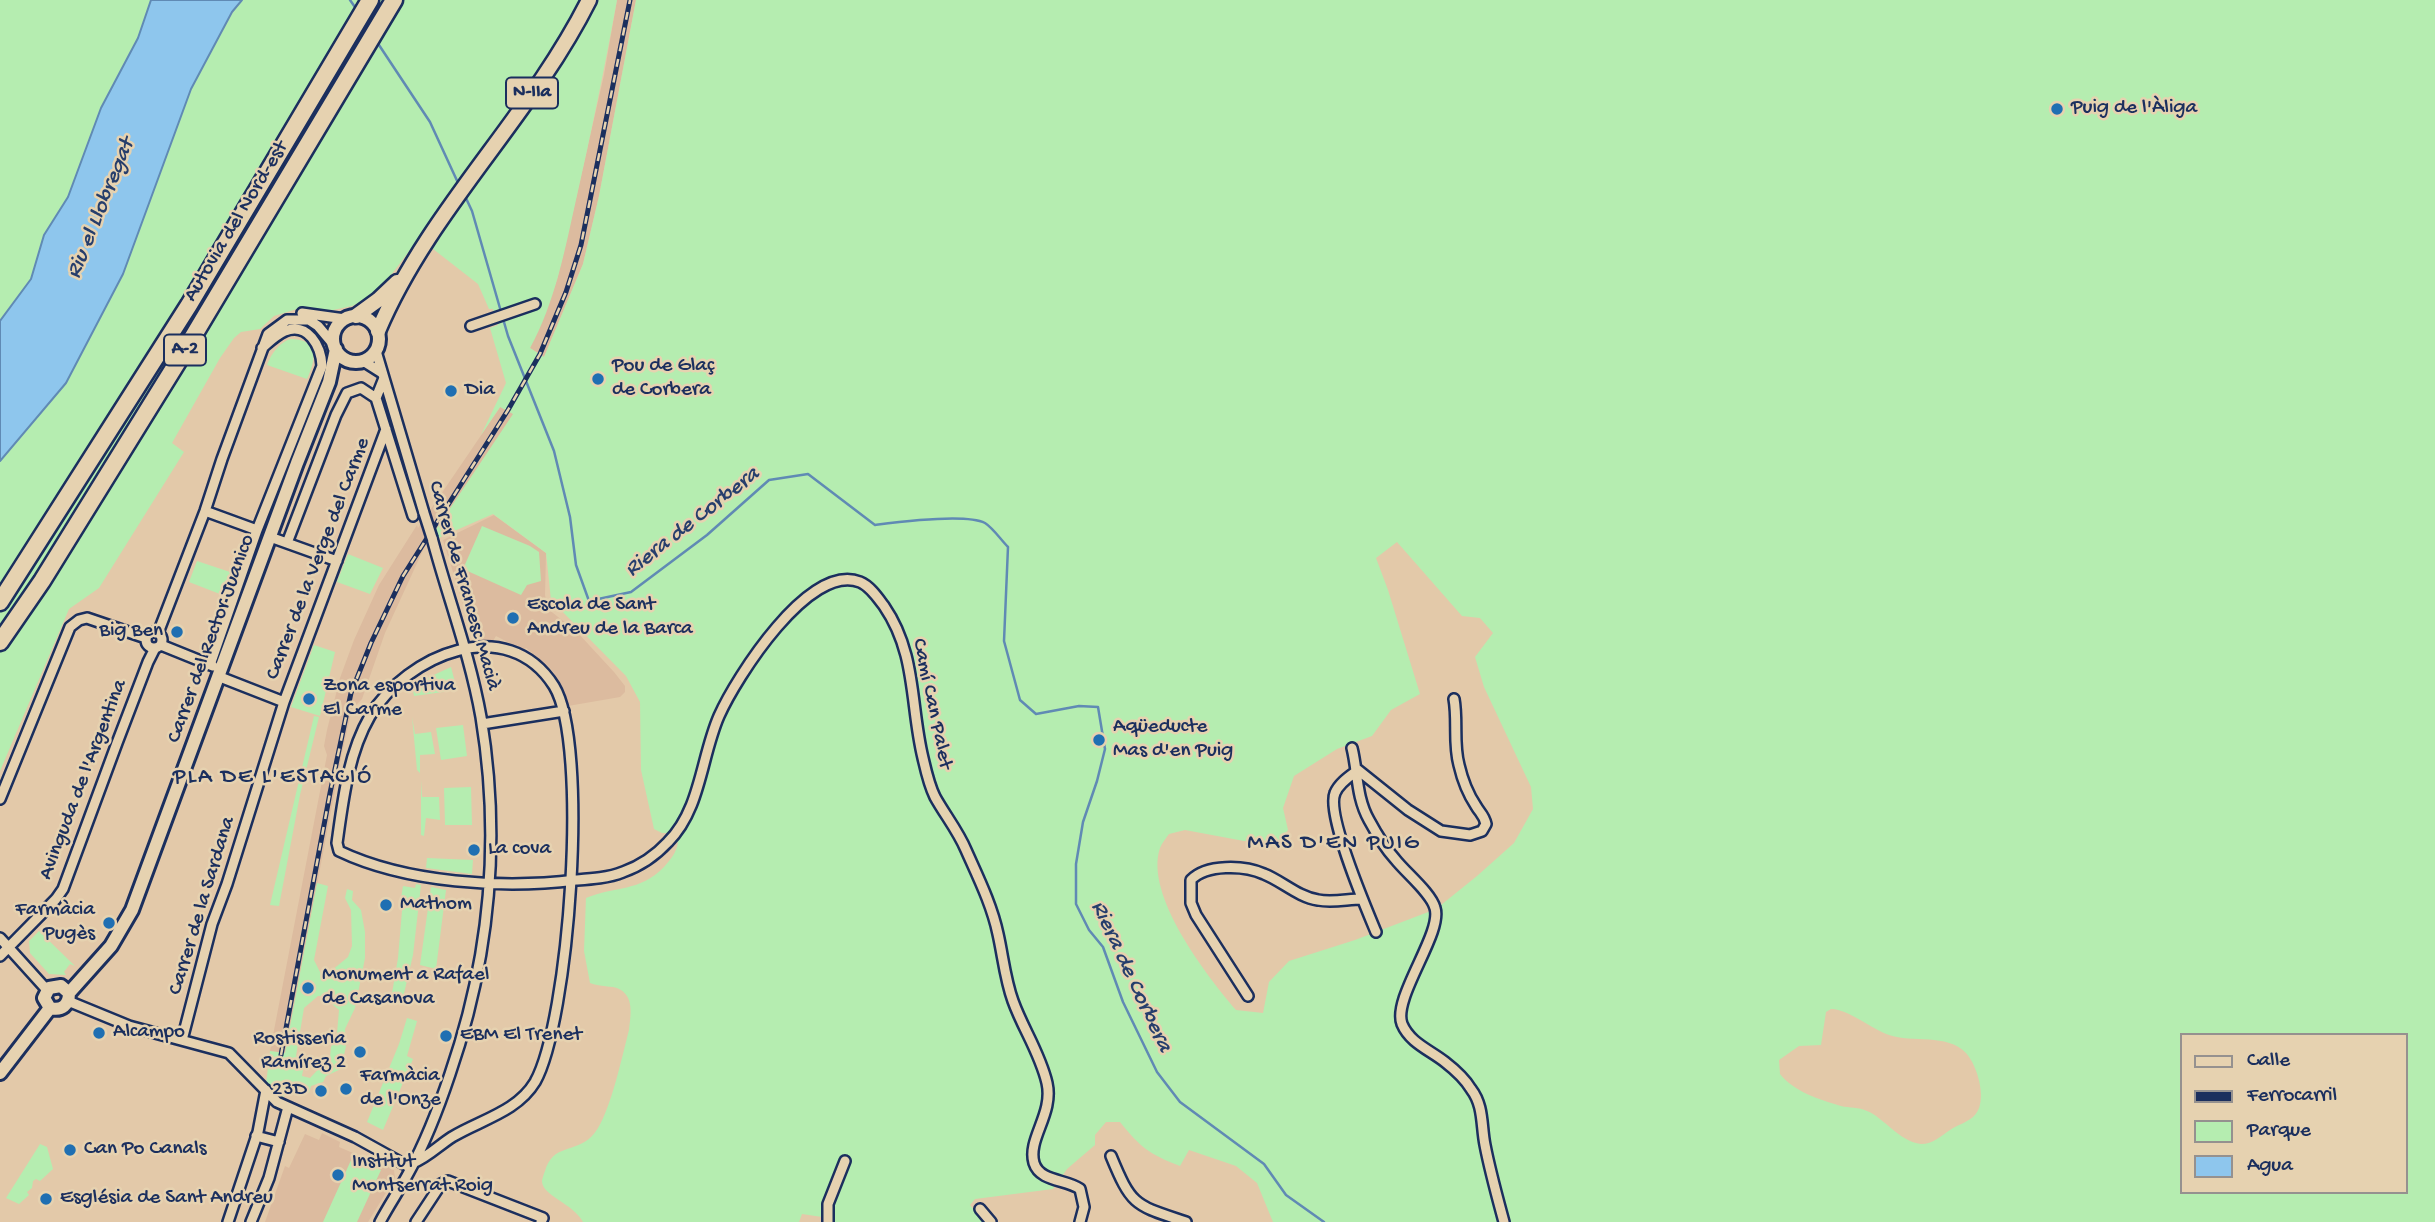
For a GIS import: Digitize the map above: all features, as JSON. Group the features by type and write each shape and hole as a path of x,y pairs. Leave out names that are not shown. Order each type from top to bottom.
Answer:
{"highway":[{"name":"Autovia del Nord-est","path":"0,642 42,581 185,350 394,0"},
{"name":"Autovia del Nord-est","path":"0,602 189,305 369,2"}],"main road":[{"name":"N-IIa","path":"335,347 336,329 378,300 405,273 556,59 589,0"},
{"name":"N-IIa","path":"376,351 378,331 405,273"},
{"path":"351,317 371,322 378,331"},
{"path":"335,347 344,359 360,361"},
{"name":"Carrer del Rector Juanico","path":"68,997 111,947 132,910 217,670 329,382 335,347"},
{"path":"329,382 360,361 370,358 376,351"},
{"path":"53,986 61,986 68,997 60,1009 50,1008 44,998 47,990 53,986"},
{"path":"0,1073 50,1008"}],"street":[{"path":"471,326 535,304"},
{"path":"265,344 261,339 265,330 285,315 305,313 351,317"},
{"path":"158,633 268,334 280,323 298,319 309,320 318,326 335,347"},
{"name":"Carrer del Rector Juanico","path":"217,670 257,530 322,366 320,349 309,334 294,329 265,344"},
{"name":"Carrer de Francesc Macià","path":"376,351 466,648 482,724 491,812 490,884 484,943 466,1029 427,1133 412,1166 380,1222"},
{"path":"360,361 383,376 376,398"},
{"name":"Carrer del Rector Juanico","path":"287,543 347,393 361,388 376,398"},
{"name":"Carrer de Francesc Macià","path":"376,398 413,516"},
{"name":"Carrer de la Verge del Carme","path":"284,702 386,429"},
{"path":"205,511 257,530"},
{"path":"270,537 337,561"},
{"name":"Camí Can Palet","path":"466,648 419,667 393,688 371,715 355,747 337,843 339,851 427,877 490,884 549,884 611,876 628,871 650,859 666,845 686,817 721,713 733,689 779,625 805,598 825,585 852,580 867,586 892,619 903,643 913,685 920,747 931,788 966,849 989,903 998,931 1011,996 1036,1050 1048,1086 1048,1107 1034,1146 1035,1164 1038,1171 1045,1176 1073,1184 1080,1189 1084,1207 1080,1222"},
{"path":"0,799 70,627 87,618 146,638"},
{"path":"158,646 162,639 158,633 150,632 146,638 148,646 158,646 217,670 284,702"},
{"name":"Avinguda de l'Argentina","path":"0,956 57,899 63,889 148,662 158,646"},
{"path":"68,997 130,1026 229,1053 277,1102 412,1166 447,1140 516,1103 534,1083 544,1058 555,1012 571,905 571,777 564,711 547,676 524,657 495,647 466,648"},
{"path":"1357,770 1390,797 1441,831 1470,835 1482,831 1486,824 1484,814 1477,808 1460,767 1455,745 1457,715 1454,699"},
{"name":"Carrer de la Sardana","path":"182,1040 212,924 284,702"},
{"path":"482,724 564,711"},
{"path":"1352,748 1359,794 1368,818 1393,857 1428,896 1436,909 1430,937 1400,1014 1403,1025 1413,1041 1446,1062 1464,1080 1480,1105 1491,1173 1504,1222"},
{"path":"1357,770 1340,785 1334,794 1333,805 1344,846 1376,932"},
{"path":"1248,996 1207,934 1191,902 1191,880 1198,873 1219,868 1256,871 1317,900 1362,899"},
{"path":"0,938 47,990"},
{"path":"228,1222 256,1136 266,1090"},
{"path":"251,1222 269,1178 288,1107"},
{"path":"427,1133 432,1142 447,1140"},
{"path":"256,1136 279,1142"},
{"path":"1111,1156 1125,1190 1142,1207 1186,1222"},
{"path":"828,1222 828,1204 845,1161"},
{"path":"416,1222 441,1184 448,1181 543,1218 541,1222"},
{"path":"980,1209 991,1222"}],"shaded area":[{"path":"617,0 636,0 599,196 583,264 544,357 530,348 557,280 604,75"},
{"path":"501,406 514,414 424,548 385,633 362,699 352,709 285,1053 270,1051 327,755 324,746 327,730 340,678 379,585 417,525 418,528"},
{"name":"Escola de Sant Andreu de la Barca","path":"494,515 546,553 545,595 548,609 577,632 614,672 625,686 625,692 620,697 568,706 564,692 551,669 526,648 523,650 496,636 493,641 479,639 472,633 443,540"},
{"name":"Institut Montserrat Roig","path":"322,1133 340,1142 339,1147 367,1159 365,1164 369,1165 373,1156 394,1170 395,1178 368,1222 265,1222 285,1166 289,1168 305,1134 319,1140"}],"green space":[{"path":"0,0 151,0 138,38 101,108 68,197 44,235 31,279 0,321"},
{"path":"242,0 617,0 563,256 553,294 530,348 544,357 583,264 599,196 636,0 2435,0 2435,1222 1273,1222 1257,1183 1236,1166 1189,1150 1180,1166 1146,1149 1120,1122 1106,1122 1095,1135 1095,1145 1067,1169 1053,1189 975,1199 970,1205 984,1222 830,1222 829,1218 802,1214 799,1222 583,1222 547,1191 542,1179 553,1157 584,1142 598,1129 619,1071 631,1010 625,993 613,987 590,983 584,951 586,898 646,881 667,864 678,843 670,833 654,829 641,770 640,702 626,676 551,600 546,553 493,514 427,543 513,414 500,407 481,435 506,383 490,328 498,325 493,309 489,309 478,284 419,238 376,295 352,306 333,310 297,309 274,316 260,329 241,332 234,338 172,443 184,452 99,588 69,609 0,771 0,461 66,383 123,274 191,89","holes":["1397,542 1462,616 1480,618 1493,633 1475,657 1484,687 1531,787 1533,809 1514,843 1436,909 1355,940 1289,961 1269,982 1263,1013 1236,1010 1195,956 1169,911 1157,867 1163,842 1169,834 1185,830 1244,841 1280,841 1288,830 1283,808 1294,776 1337,749 1372,736 1391,710 1420,694 1376,558","1831,1009 1844,1012 1889,1035 1939,1041 1958,1047 1966,1053 1978,1076 1981,1094 1978,1111 1973,1117 1937,1139 1921,1144 1906,1139 1867,1111 1824,1101 1792,1085 1780,1074 1779,1060 1799,1046 1821,1045 1826,1012"]},
{"path":"290,339 300,340 311,347 313,358 307,379 267,365 276,349"},
{"path":"482,526 539,552 541,581 527,585 521,595 463,569"},
{"path":"348,554 383,568 370,594 337,582"},
{"path":"197,561 233,573 225,596 189,582"},
{"path":"314,645 335,652 320,716 291,707"},
{"path":"451,667 457,690 414,696 412,685"},
{"path":"314,716 319,717 300,795 279,906 270,905"},
{"path":"412,717 415,734 431,732 435,754 420,755 420,773 417,770"},
{"path":"463,725 467,756 441,760 436,728"},
{"path":"421,780 422,797 439,797 440,820 426,818 424,836 421,835"},
{"path":"471,787 472,825 445,825 444,788"},
{"path":"427,858 473,860 472,874 426,868"},
{"path":"317,883 328,886 314,960 322,976 348,957 352,946 351,910 345,898 347,889 353,891 352,900 361,910 365,932 365,958 355,1008 345,1029 346,1046 341,1069 326,1076 323,1082 311,1086 309,1093 293,1091 280,1098 266,1084 270,1051 285,1053","holes":["318,996 323,996 339,1010 337,1033 330,1057 310,1078 302,1076 305,1059 296,1056 304,1008"]},
{"path":"416,884 421,885 413,955 402,1002 391,999 398,958 401,898 403,886 415,888"},
{"path":"431,887 446,890 436,969 420,965"},
{"path":"39,931 75,966 70,964 64,972 66,975 49,974 30,953 29,941"},
{"path":"407,1018 417,1021 407,1056 413,1059 383,1130 367,1122"},
{"path":"40,1144 47,1147 53,1169 40,1181 33,1181 32,1188 27,1192 29,1195 19,1204 6,1198"},
{"path":"352,1158 381,1170 357,1222 323,1222"}],"water":[{"name":"Riu el Llobregat","path":"151,0 242,0 232,12 191,89 123,274 66,383 0,461 0,321 31,279 44,235 68,197 101,108 138,38"}],"waterway":[{"name":"Riera de Corbera","path":"350,0 357,10"},
{"name":"Riera de Corbera","path":"377,42 430,122 459,185"},
{"name":"Riera de Corbera","path":"464,194 472,211 508,336 554,451 570,517 576,565 589,601 631,592 707,535 769,480 808,474 875,525 931,519 975,520 988,525 1008,547 1004,641 1020,700 1036,714 1079,706 1098,707 1105,749 1083,822 1076,864 1076,904 1089,930 1103,947 1123,1002 1157,1072 1180,1102 1264,1164 1286,1195 1324,1222"}],"railway":[{"path":"281,1055 351,693 403,576 508,410 540,354 566,292 581,245 630,0"}],"place":[{"name":"Puig de l'Àliga","path":"2057,109"},
{"name":"Pou de Glaç de Corbera","path":"598,379"},
{"name":"Dia","path":"451,391"},
{"name":"Escola de Sant Andreu de la Barca","path":"513,618"},
{"name":"Big Ben","path":"177,632"},
{"name":"Zona esportiva El Carme","path":"309,699"},
{"name":"Aqüeducte Mas d'en Puig","path":"1099,740"},
{"name":"La cova","path":"474,850"},
{"name":"Mathom","path":"386,905"},
{"name":"Farmàcia Pugès","path":"109,923"},
{"name":"Monument a Rafael de Casanova","path":"308,988"},
{"name":"Alcampo","path":"99,1033"},
{"name":"EBM El Trenet","path":"446,1036"},
{"name":"Rostisseria Ramírez 2","path":"360,1052"},
{"name":"Farmàcia de l'Onze","path":"346,1089"},
{"name":"23D","path":"321,1091"},
{"name":"Can Po Canals","path":"70,1150"},
{"name":"Institut Montserrat Roig","path":"338,1175"},
{"name":"Església de Sant Andreu","path":"46,1199"}],"district":[{"name":"PLA DE L'ESTACIÓ","path":"273,778"},
{"name":"MAS D'EN PUIG","path":"1334,844"}]}
